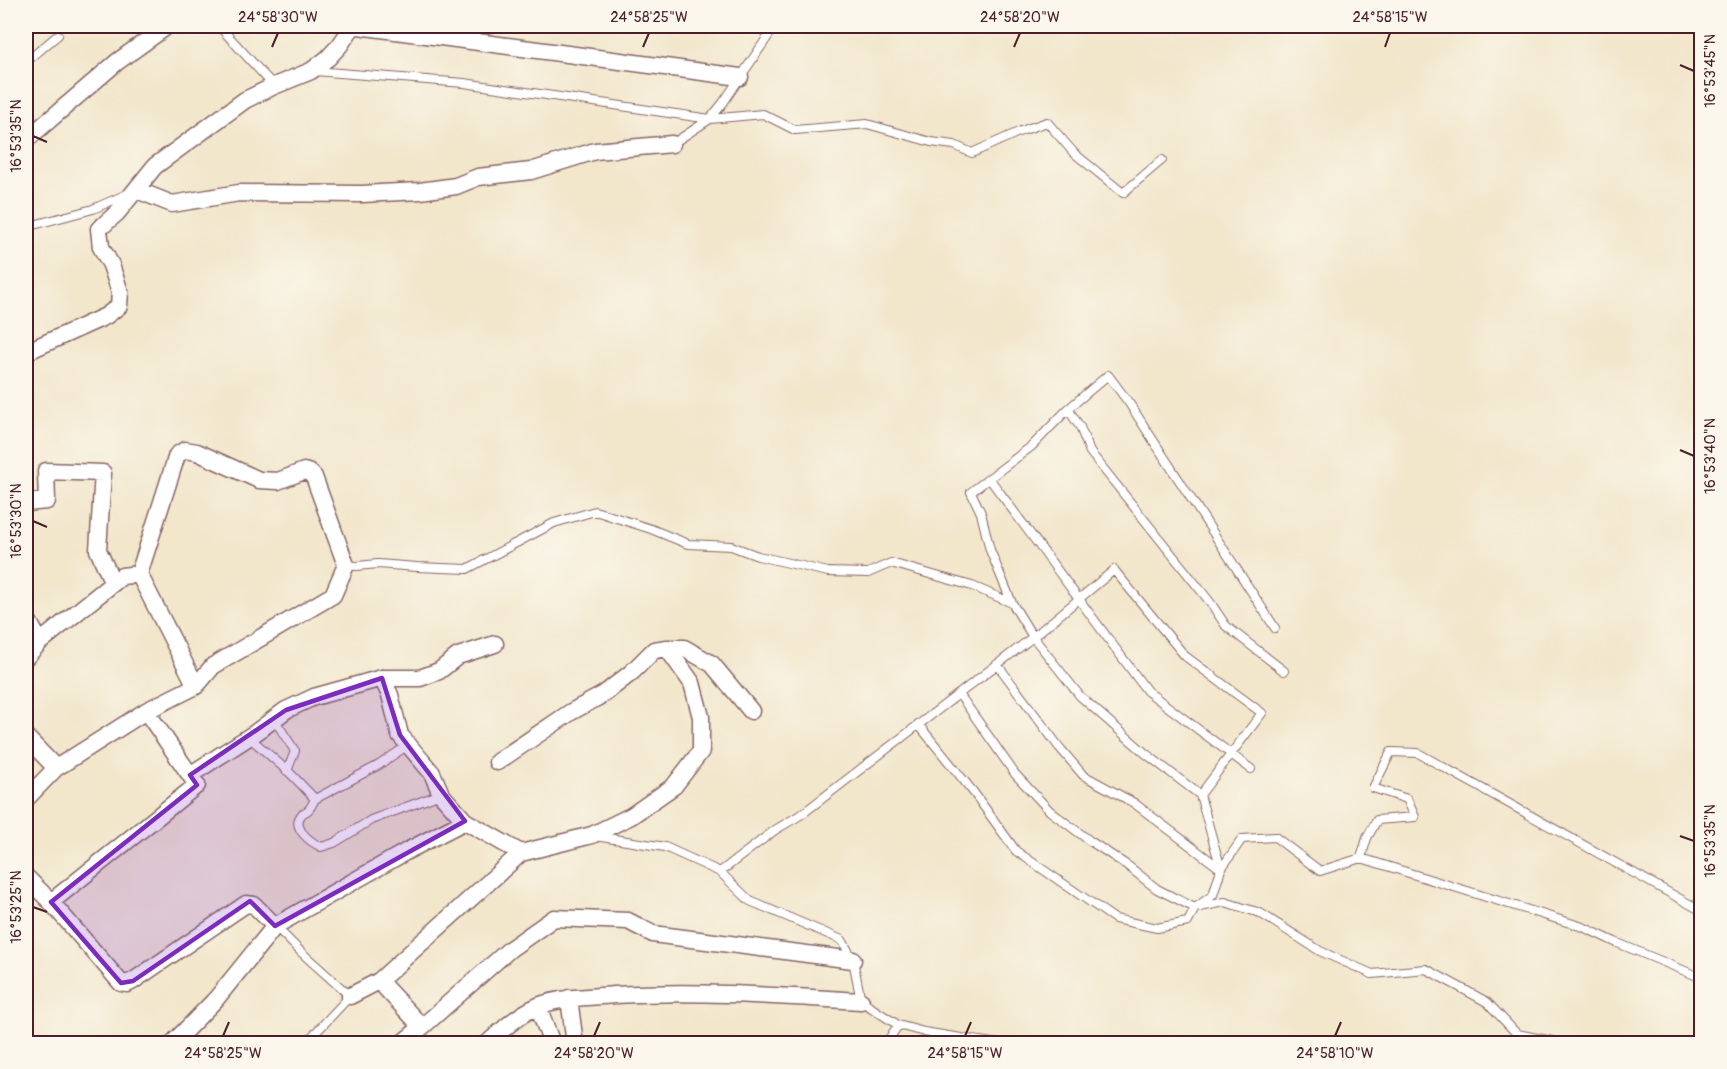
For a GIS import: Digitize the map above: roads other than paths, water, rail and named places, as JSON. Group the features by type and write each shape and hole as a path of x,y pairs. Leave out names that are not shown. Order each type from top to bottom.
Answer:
{"street":[{"path":"26,140 117,62 167,26"},
{"path":"26,352 106,316 119,306 120,292 111,265 100,247 99,229 117,213 155,166 245,100 311,71 328,58 353,26"},
{"path":"358,26 740,77"},
{"path":"137,190 172,204 239,193 362,194 420,191 456,186 478,177 531,171 595,151 672,144"},
{"path":"26,799 56,768 147,711 196,686 213,666 333,595 346,565 314,477 310,473 304,471 278,481 259,480 197,452 185,450 177,455 139,574 196,686"},
{"path":"26,502 47,501 46,471 103,473 98,550 113,583"},
{"path":"26,657 40,642 122,576 139,574"},
{"path":"26,617 40,642"},
{"path":"190,775 286,710 314,697 382,678 420,678 439,671 458,656 495,644"},
{"path":"350,996 379,981 521,853 592,835 631,816 674,786 701,751 701,717 692,683 667,648"},
{"path":"497,762 571,712 604,694 632,672 654,650 684,648 712,664 752,711"},
{"path":"382,678 390,695 400,735 432,773 441,794 465,821 521,853"},
{"path":"51,902 197,785 147,711"},
{"path":"26,737 56,768"},
{"path":"172,1044 216,999 275,926 406,851 465,821"},
{"path":"26,877 121,982 127,984 246,904 254,905 275,926"},
{"path":"401,1044 510,949 554,918 628,921 653,934 853,960"},
{"path":"379,981 422,1027"},
{"path":"487,1044 520,1016 538,1006 569,998 651,993 861,1001"},
{"path":"569,998 575,1044"},
{"path":"538,1006 552,1044"}],"lane":[{"path":"219,26 274,86"},
{"path":"672,144 710,119 775,26"},
{"path":"26,62 58,35"},
{"path":"311,71 464,83 710,119 763,114 795,130 867,124 931,142 954,145 972,153 1047,122 1074,153 1123,193 1162,159"},
{"path":"26,227 93,209 137,190"},
{"path":"1221,869 1200,795 1145,753 1080,696 1033,637 1012,603 990,549 981,513 970,492 1032,446 1068,409 1108,375 1129,403 1275,628"},
{"path":"1068,409 1080,427 1090,452 1210,602 1226,626 1284,671"},
{"path":"989,478 1147,691 1251,769"},
{"path":"346,565 378,564 467,569 554,523 595,511 688,544 731,546 758,556 828,572 868,573 891,563 972,586 1012,603"},
{"path":"720,872 775,830 802,814 959,694 1114,570 1185,656 1262,713 1200,795"},
{"path":"997,664 1059,747 1083,775 1134,803 1221,869"},
{"path":"959,694 1015,774 1050,811 1157,889 1196,908 1225,902 1260,913 1320,951 1372,974 1426,969 1487,1002 1517,1034 1568,1044"},
{"path":"274,719 295,751 287,771"},
{"path":"918,724 974,793 1016,851 1115,919 1157,928 1188,922 1196,908 1213,895 1221,869 1242,839 1275,837 1320,871 1361,858 1583,927 1701,978"},
{"path":"249,737 315,799"},
{"path":"408,745 379,765 315,799 309,810 302,814 299,822 301,832 321,848 334,843 371,820 441,794"},
{"path":"1361,858 1367,838 1377,820 1415,817 1407,799 1373,788 1391,752 1418,753 1701,910"},
{"path":"592,835 665,847 720,872 750,901 842,940 853,960 861,1001 898,1025 924,1032 998,1044"},
{"path":"275,926 350,996 305,1044"},
{"path":"886,1044 898,1025"}]}
